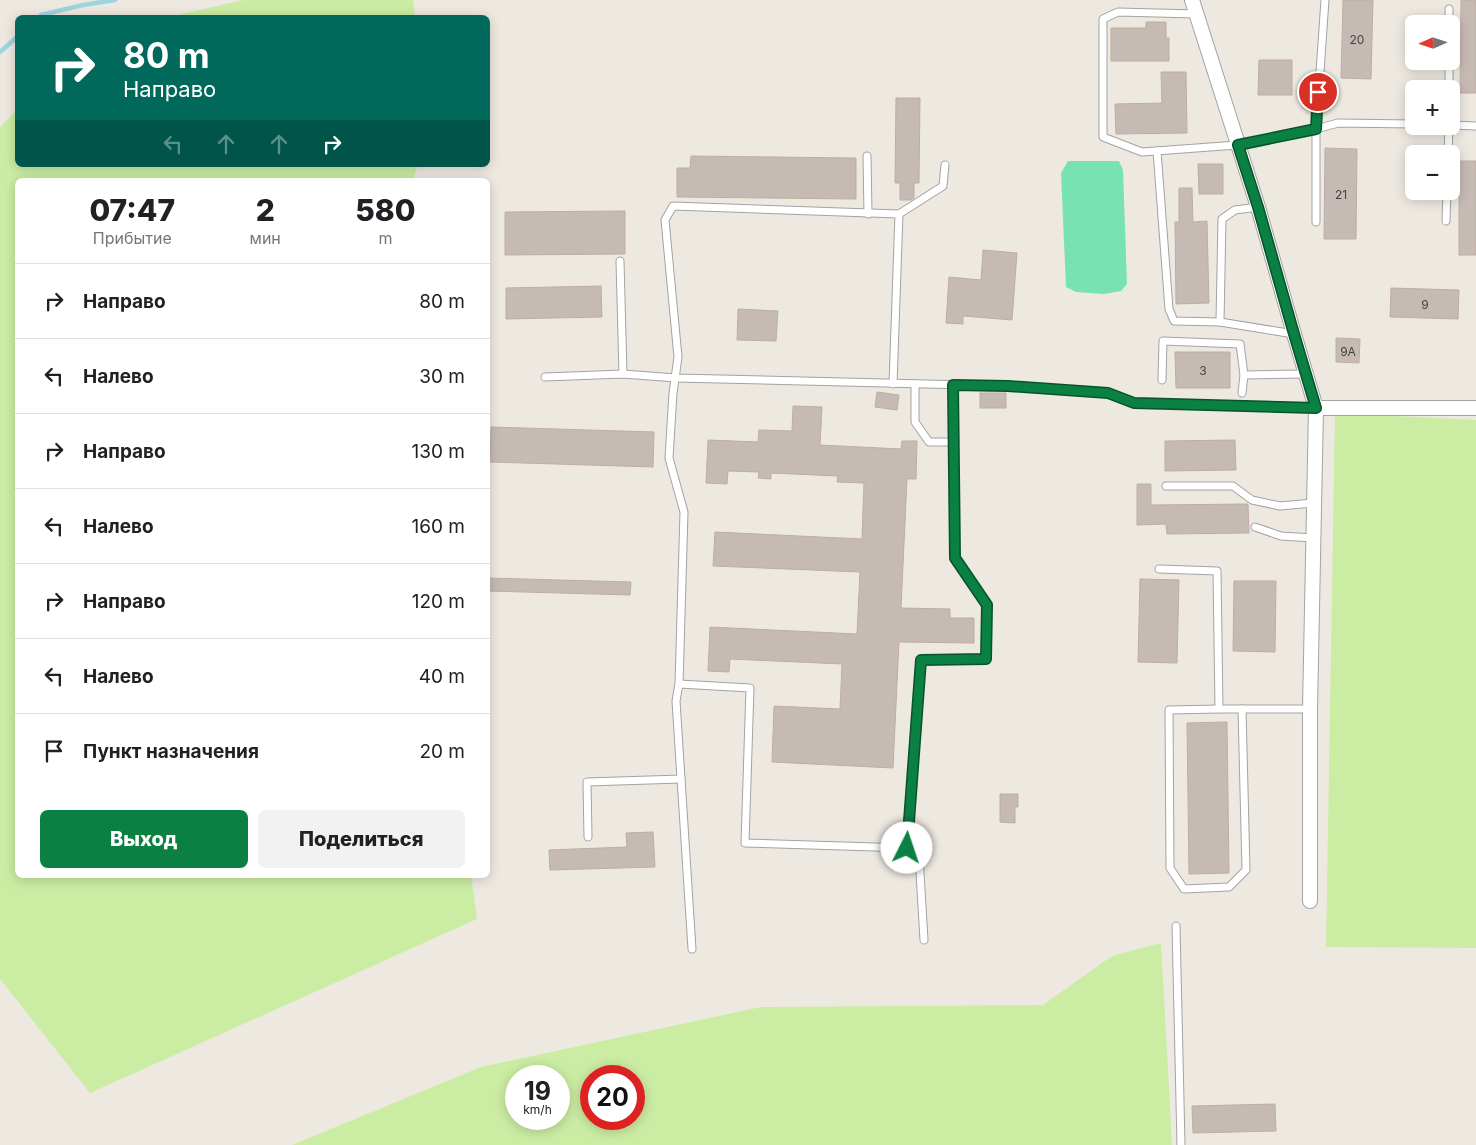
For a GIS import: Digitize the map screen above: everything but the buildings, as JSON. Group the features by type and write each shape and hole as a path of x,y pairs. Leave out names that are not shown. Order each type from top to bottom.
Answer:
{"street":[{"path":"1194,7 1258,207 1316,408 1310,709 1310,901"},
{"path":"1316,408 1476,408"}],"lane":[{"path":"1316,222 1316,129 1325,0"},
{"path":"1194,7 1118,12 1103,19 1103,137 1142,152 1238,145 1338,123 1405,124"},
{"path":"1449,9 1449,15"},
{"path":"1460,125 1476,126"},
{"path":"1157,150 1168,309 1174,321 1220,322 1294,334"},
{"path":"867,156 868,214"},
{"path":"692,949 676,701 679,684 684,512 669,458 673,393 678,357 665,220 673,206 899,214 943,186 945,165"},
{"path":"1446,221 1447,200"},
{"path":"1220,322 1222,219 1235,210 1258,207"},
{"path":"893,384 899,214"},
{"path":"620,260 623,374"},
{"path":"1162,380 1163,341 1240,344 1244,375 1242,393"},
{"path":"545,377 623,374 676,378 1008,386 1108,393 1134,403 1316,408"},
{"path":"1244,375 1306,374"},
{"path":"915,384 915,422 930,442 954,442"},
{"path":"907,848 921,660 986,659 987,605 955,558 953,385"},
{"path":"1166,486 1234,486 1252,500 1280,506 1313,503"},
{"path":"1255,527 1281,536 1313,538"},
{"path":"1159,569 1217,572 1219,709"},
{"path":"679,684 750,688 745,843 907,848 919,856 924,940"},
{"path":"1242,709 1246,870 1229,887 1184,889 1170,868 1169,710 1219,709 1242,709 1310,709"},
{"path":"588,837 587,782 682,779"},
{"path":"1176,926 1181,1145"}],"green space":[{"path":"243,0 413,0 415,15 178,15"},
{"path":"15,112 15,167 417,167 414,178 15,178 15,878 471,878 477,919 90,1093 0,979 0,127"},
{"path":"1068,161 1119,161 1123,170 1127,284 1121,291 1104,294 1076,292 1066,287 1061,173"},
{"path":"1335,413 1476,420 1476,948 1326,947"},
{"path":"1161,943 1172,1145 292,1145 481,1067 761,1007 1043,1005 1112,956"}],"waterway":[{"path":"41,15 115,0"},
{"path":"0,52 15,39"}],"route":[{"path":"907,848 921,660 986,659 987,605 955,558 953,385 1008,386 1108,393 1134,403 1316,408 1258,207 1238,145 1316,129 1318,92"}]}
